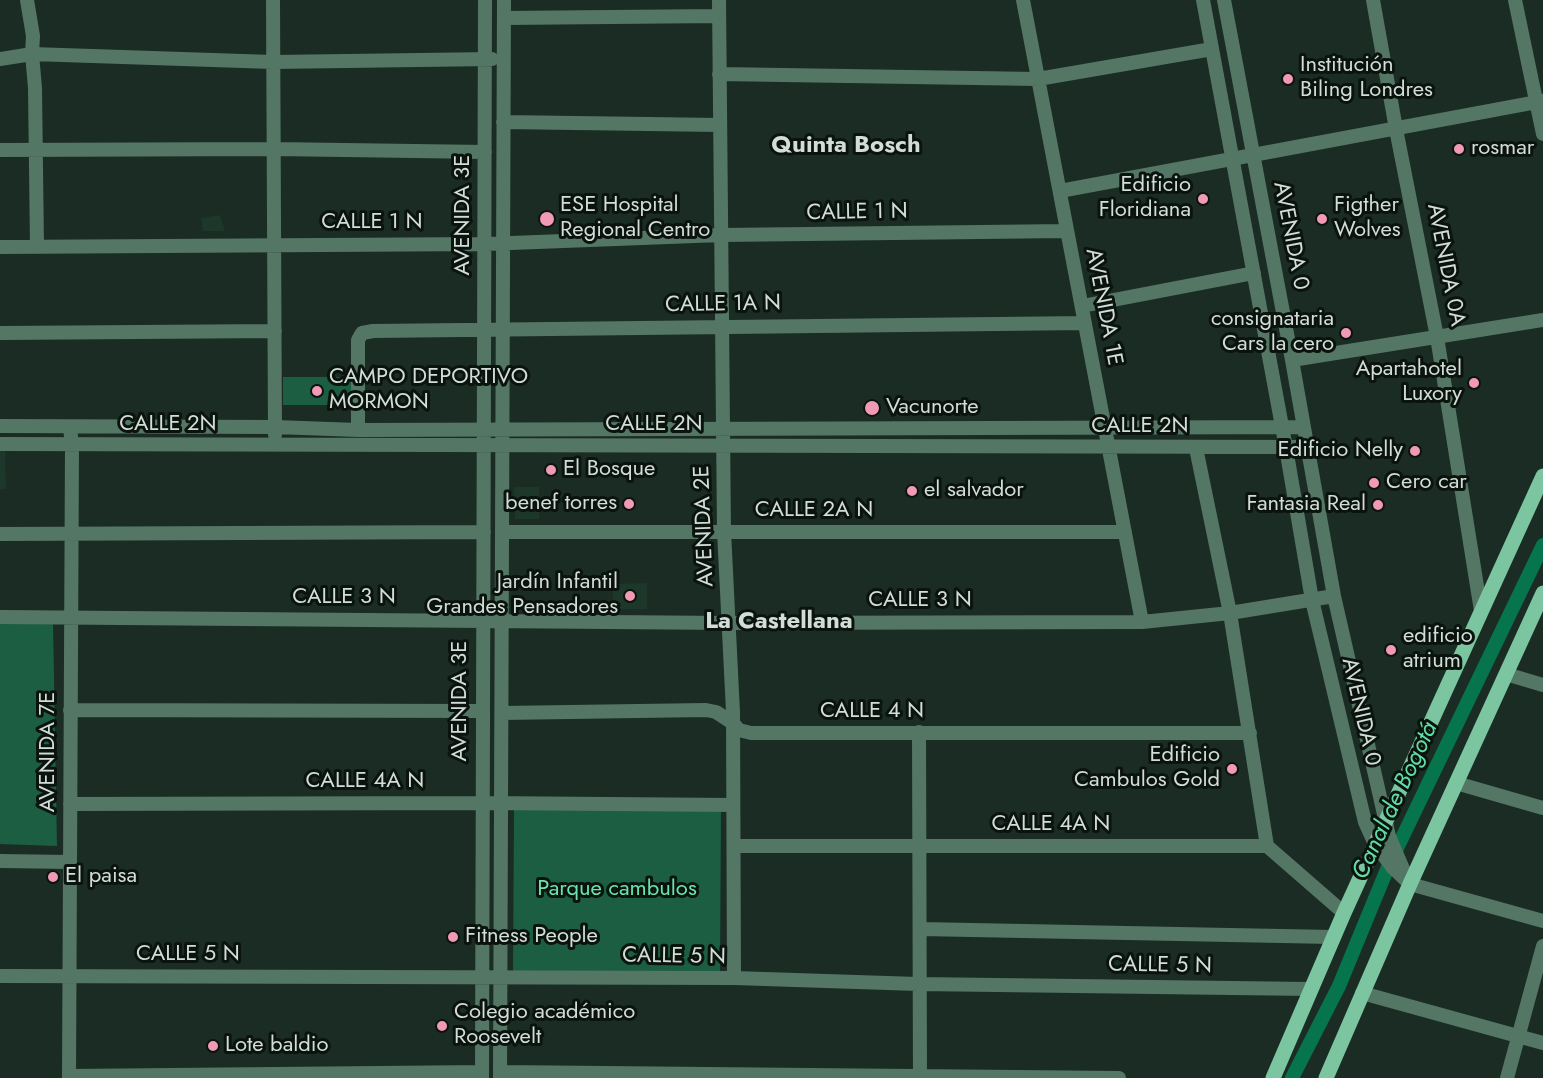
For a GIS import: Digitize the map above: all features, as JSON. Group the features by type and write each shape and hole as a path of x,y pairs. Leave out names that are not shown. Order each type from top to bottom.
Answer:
{"main road":[{"path":"1273,1078 1333,937 1383,839 1481,611 1543,476"},
{"path":"1326,1078 1410,884 1543,593"}],"street":[{"path":"19,0 26,37 32,54"},
{"path":"27,0 33,36 37,247"},
{"path":"273,0 275,446"},
{"name":"AVENIDA 3E","path":"483,1075 482,620 485,446 485,0"},
{"name":"AVENIDA 3E","path":"501,1075 504,0"},
{"name":"AVENIDA 2E","path":"718,0 724,531 733,723 734,978"},
{"name":"AVENIDA 1E","path":"1023,0 1142,622"},
{"name":"AVENIDA 0","path":"1203,0 1283,428 1312,600 1365,822 1383,839"},
{"name":"AVENIDA 0","path":"1224,0 1334,596 1383,839 1396,866 1410,884"},
{"name":"AVENIDA 0A","path":"1373,0 1437,337 1481,611"},
{"path":"1515,0 1540,102 1543,134"},
{"path":"504,18 719,16"},
{"path":"719,74 1038,79 1212,49"},
{"path":"0,59 32,54 273,62 504,59"},
{"path":"1060,191 1540,102"},
{"path":"503,122 720,125"},
{"path":"0,150 274,149 485,152"},
{"name":"CALLE 1 N","path":"0,247 485,244 721,235 1067,231"},
{"path":"1082,306 1254,273"},
{"path":"1292,360 1543,320"},
{"name":"CALLE 1A N","path":"358,430 358,340 362,333 485,329 1085,323"},
{"path":"0,333 275,331"},
{"name":"CALLE 2N","path":"0,426 275,427 358,430 1304,427"},
{"name":"AVENIDA 7E","path":"69,1077 72,446 70,427"},
{"name":"CALLE 2N","path":"0,444 72,446 1307,447"},
{"path":"1196,448 1230,614 1267,846 1344,913"},
{"path":"0,534 484,532"},
{"name":"CALLE 2A N","path":"502,532 1125,532"},
{"name":"CALLE 3 N","path":"0,617 729,623 1142,622 1230,614 1334,596"},
{"path":"1506,674 1543,685"},
{"path":"70,710 482,711"},
{"name":"CALLE 4 N","path":"502,712 706,710 716,712 733,723 739,730 751,733 1250,734"},
{"path":"919,732 920,1077"},
{"path":"1456,783 1543,808"},
{"name":"CALLE 4A N","path":"70,804 482,803 733,806"},
{"name":"CALLE 4A N","path":"734,846 1267,846"},
{"path":"0,861 70,862"},
{"path":"1410,884 1543,921"},
{"path":"920,929 1333,937"},
{"path":"1508,1078 1543,946"},
{"name":"CALLE 5 N","path":"0,975 734,978 918,984 1311,989"},
{"path":"1362,993 1543,1043"},
{"path":"69,1077 483,1075"},
{"path":"501,1075 1119,1078"}],"shaded area":[{"path":"220,215 225,231 203,231 201,218"},
{"path":"0,451 5,451 6,489 0,489"},
{"path":"514,487 539,487 539,519 515,519"},
{"name":"Jardín Infantil Grandes Pensadores","path":"647,583 647,609 613,609 613,584"}],"green space":[{"name":"CAMPO DEPORTIVO MORMON","path":"283,377 351,377 351,405 283,405"},
{"path":"0,622 53,622 57,846 0,844"},
{"name":"Parque cambulos","path":"514,809 721,810 720,972 513,971"}],"waterway":[{"name":"Canal de Bogotá","path":"1292,1078 1339,986 1388,867 1543,545"}],"place":[{"name":"Institución Biling Londres","path":"1288,79"},
{"name":"rosmar","path":"1459,149"},
{"name":"Edificio Floridiana","path":"1203,199"},
{"name":"ESE Hospital Regional Centro","path":"547,219"},
{"name":"Figther Wolves","path":"1322,219"},
{"name":"consignataria Cars la cero","path":"1346,333"},
{"name":"Apartahotel Luxory","path":"1474,383"},
{"name":"CAMPO DEPORTIVO MORMON","path":"317,391"},
{"name":"Vacunorte","path":"872,408"},
{"name":"Edificio Nelly","path":"1415,451"},
{"name":"El Bosque","path":"551,470"},
{"name":"Cero car","path":"1374,483"},
{"name":"el salvador","path":"912,491"},
{"name":"benef torres","path":"629,504"},
{"name":"Fantasia Real","path":"1378,505"},
{"name":"Jardín Infantil Grandes Pensadores","path":"630,596"},
{"name":"edificio atrium","path":"1391,650"},
{"name":"Edificio Cambulos Gold","path":"1232,769"},
{"name":"El paisa","path":"53,877"},
{"name":"Fitness People","path":"453,937"},
{"name":"Colegio académico Roosevelt","path":"442,1026"},
{"name":"Lote baldio","path":"213,1046"}],"district":[{"name":"Quinta Bosch","path":"846,146"},
{"name":"La Castellana","path":"779,622"}]}
